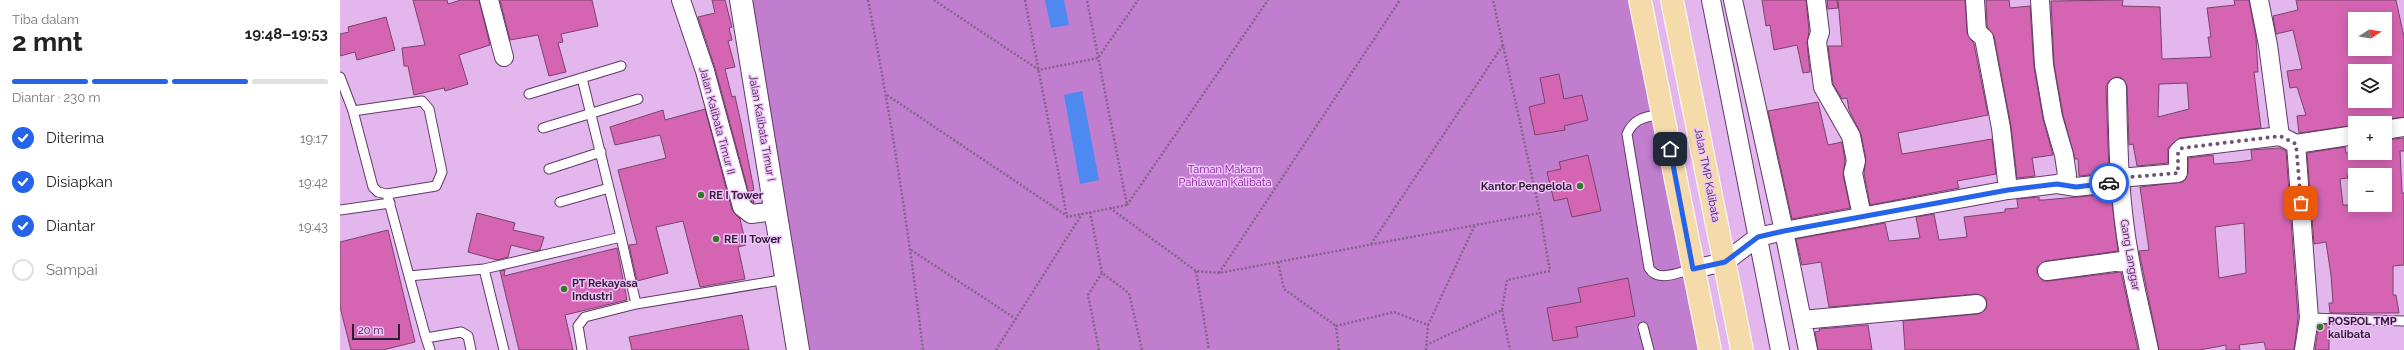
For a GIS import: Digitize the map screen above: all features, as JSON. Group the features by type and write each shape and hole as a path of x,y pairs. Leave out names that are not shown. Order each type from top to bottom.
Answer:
{"main road":[{"path":"1640,0 1710,350"},
{"name":"Jalan TMP Kalibata","path":"1672,0 1742,350"}],"street":[{"path":"488,0 504,57"},
{"name":"Jalan Kalibata Timur II","path":"681,0 705,72 742,207 751,214 776,211"},
{"name":"Jalan Kalibata Timur I","path":"741,0 798,350"},
{"path":"1711,0 1780,350"},
{"path":"1733,0 1784,231 1808,350"},
{"path":"1816,0 1820,32 1818,42 1823,87 1851,136 1856,161 1853,173 1862,216"},
{"path":"1975,0 1977,32 1984,38 2001,128 2008,190"},
{"path":"1693,269 1725,262 1758,237 1862,216 2008,190 2064,182 2067,175 2044,66 2040,0"},
{"path":"2259,0 2268,45 2280,136"},
{"name":"Gang Langgar","path":"2117,86 2120,180 2129,260 2149,350"},
{"path":"2392,129 2404,127"},
{"path":"2057,184 2076,187 2178,173 2178,152 2182,148 2280,136 2296,144 2348,136"},
{"path":"2296,144 2309,318 2304,350"},
{"path":"2047,271 2129,260"},
{"path":"1802,320 1977,304"}],"lane":[{"path":"529,94 621,66"},
{"path":"340,77 354,111 373,188 389,199 430,350"},
{"path":"582,78 601,152 636,304"},
{"path":"543,128 638,99"},
{"path":"340,210 389,199 436,186 441,179 442,172 429,109 422,101 354,111"},
{"path":"1658,114 1644,117 1630,126 1627,134 1649,268 1653,274 1659,277 1693,269"},
{"path":"549,169 601,152"},
{"path":"560,202 609,188"},
{"path":"409,276 484,269 621,237"},
{"path":"484,269 504,350"},
{"path":"582,350 578,326 584,317 636,304 787,279"},
{"path":"2309,318 2404,321"},
{"path":"1643,327 1649,350"},
{"path":"426,338 461,332 468,336 471,350"}],"path":[{"path":"868,0 886,95 911,250 923,350"},
{"path":"934,0 1039,70 1098,58 1138,0"},
{"path":"1025,0 1067,217"},
{"path":"1087,0 1126,205"},
{"path":"886,95 1067,217 1126,205 1268,0"},
{"path":"1219,273 1400,0"},
{"path":"1493,0 1540,213 1550,271 1507,280 1502,310 1510,350"},
{"path":"1371,244 1503,45"},
{"path":"1110,208 1196,271 1219,273 1540,213"},
{"path":"1090,212 1102,273 1129,293 1142,350"},
{"path":"996,350 1082,214"},
{"path":"1426,350 1428,325 1475,225"},
{"path":"911,250 1016,319"},
{"path":"1278,262 1284,289 1336,326 1339,350"},
{"path":"1196,271 1209,350"},
{"path":"1099,350 1088,295 1102,273"},
{"path":"1426,345 1502,310"},
{"path":"1336,326 1394,312 1428,325"}],"green space":[{"name":"Taman Makam Pahlawan Kalibata","path":"741,0 1641,0 1710,350 798,350"}],"water":[{"path":"1045,0 1064,0 1069,25 1051,28"},
{"path":"1082,91 1099,180 1080,184 1064,95"}],"building":[{"path":"413,0 447,0 448,4 461,0 479,0 490,45 459,55 468,84 445,91 444,88 414,95 408,66 404,66 402,48 425,45"},
{"path":"500,0 592,0 598,26 561,34 563,42 558,43 566,72 549,76 538,35 510,40"},
{"path":"712,0 725,0 732,27 729,28 732,40 728,41 735,67 725,69 732,97 735,96 741,123 754,190 751,191 754,203 751,201 715,68 698,17 715,13"},
{"path":"1762,0 1806,0 1809,31 1807,43 1810,72 1803,73 1797,45 1774,50 1770,25 1766,26"},
{"path":"1827,0 1837,0 1838,8 1828,9"},
{"path":"1838,0 1965,0 1967,33 1974,44 1988,115 1898,133 1902,154 1992,139 1996,174 1957,181 1959,188 1870,205 1864,173 1866,159 1861,134 1849,110 1847,98 1842,99 1833,84 1828,46 1842,46"},
{"path":"1986,0 2009,0 2010,8 2030,6 2034,67 2043,119 2053,155 2032,158 2035,176 2017,178 2011,126 1994,36 1987,27"},
{"path":"2123,0 2122,6 2160,7 2162,59 2211,57 2208,37 2211,37 2207,8 2235,5 2234,0 2249,0 2256,38 2258,72 2254,72 2261,128 2180,138 2168,148 2168,163 2137,166 2133,144 2129,145 2127,86 2122,78 2116,77 2108,82 2106,87 2109,173 2079,176 2078,159 2075,159 2063,115 2054,64 2051,1","holes":["2187,83 2189,109 2158,117 2159,84"]},
{"path":"2296,0 2396,0 2404,37 2404,117 2392,119 2392,116 2348,116 2348,126 2299,133 2297,116 2306,115 2297,87 2290,88 2287,71 2302,69 2293,30 2276,34 2273,16 2298,10"},
{"path":"386,17 395,50 357,60 355,52 340,56 340,34 349,32 348,27"},
{"path":"1559,74 1564,99 1582,95 1588,120 1564,126 1565,130 1535,135 1529,107 1545,103 1540,78"},
{"path":"1818,102 1828,145 1842,142 1845,161 1843,175 1850,208 1792,219 1768,111"},
{"path":"705,109 732,210 740,219 746,245 738,247 745,279 700,287 683,221 656,227 668,273 637,281 629,245 637,244 618,170 666,158 660,135 615,145 610,127 663,110 665,120"},
{"path":"2404,138 2404,151 2400,151 2402,193 2404,193 2404,265 2393,266 2393,295 2396,295 2399,313 2330,313 2329,303 2333,303 2331,275 2326,242 2314,244 2307,153 2345,147 2346,153 2348,153 2348,160 2392,160 2392,139"},
{"path":"2280,148 2286,151 2298,318 2294,350 2266,350 2264,342 2239,345 2240,350 2226,350 2226,345 2200,350 2159,350 2139,251 2149,250 2140,187 2183,182 2188,173 2188,158 2213,155 2214,164 2238,162 2252,160 2251,150","holes":["2244,223 2246,273 2219,278 2215,227"]},
{"name":"Kantor Pengelola","path":"1588,155 1601,211 1572,217 1567,198 1554,201 1547,172 1561,169 1559,162"},
{"path":"2111,194 2118,251 2046,261 2037,267 2037,273 2043,281 2048,281 2121,272 2138,350 1905,350 1903,321 1978,314 1987,308 1986,298 1976,294 1829,307 1821,262 1802,265 1796,239 1885,223 1889,241 1920,238 1916,217 1934,214 1939,240 1967,237 1964,217 2005,212 2005,209 2018,208 2017,199 2039,197 2039,200 2044,200"},
{"path":"477,213 515,223 513,230 544,237 540,250 535,251 511,245 508,257 497,260 468,252"},
{"path":"388,230 415,342 383,350 351,350 340,307 340,242"},
{"name":"PT Rekayasa Industri","path":"617,248 627,300 565,315 573,350 519,350 500,271 505,270 504,276"},
{"path":"1628,278 1635,316 1576,327 1578,337 1553,341 1547,308 1581,302 1578,288"},
{"path":"742,315 749,350 632,350 629,337"},
{"path":"2319,324 2329,325 2329,350 2315,350"},
{"path":"1868,325 1872,350 1818,350 1815,332 1820,331 1819,329"}],"way so far":[{"path":"2109,183 2120,182 2119,178 2178,173 2178,152 2179,149 2182,148 2280,136 2285,140 2296,144 2301,203"}],"place":[{"name":"Kantor Pengelola","path":"1580,186"},
{"name":"RE I Tower","path":"701,195"},
{"name":"RE II Tower","path":"716,239"},
{"name":"PT Rekayasa Industri","path":"564,289"},
{"name":"POSPOL TMP kalibata","path":"2320,327"}],"route":[{"path":"1670,149 1693,269 1725,262 1758,237 1784,231 2008,190 2057,184 2076,187 2109,183"}]}
